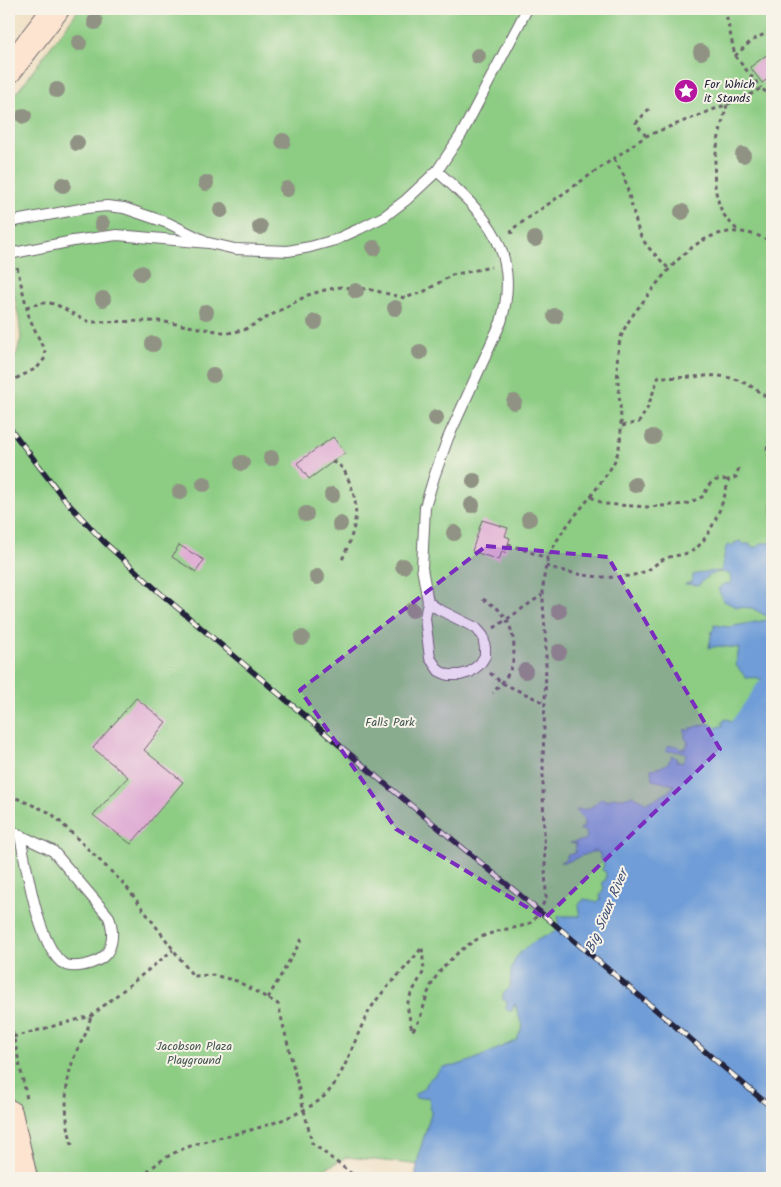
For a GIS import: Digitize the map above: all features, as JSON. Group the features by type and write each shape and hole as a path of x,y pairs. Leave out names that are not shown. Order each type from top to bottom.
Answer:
{"street":[{"path":"9,70 56,9"},
{"path":"9,1113 24,1178"}],"lane":[{"path":"9,254 106,236 143,237 209,243 235,249 288,250 310,247 335,240 385,216 406,200 437,171 461,135 527,9"},
{"path":"428,602 476,628 483,636 485,656 480,664 470,672 460,675 448,675 439,671 430,658 425,618 428,602 422,568 425,508 448,438 501,322 508,290 506,264 497,237 480,213 463,194 437,171"},
{"path":"9,222 107,206 124,208 168,223 209,243"},
{"path":"9,830 53,852 109,917 112,926 112,939 106,955 86,965 70,966 61,962 50,947 37,913 20,836"}],"path":[{"path":"725,9 735,56 761,88 767,93 772,89"},
{"path":"735,56 751,41 772,30"},
{"path":"513,237 511,230 646,136 748,96 761,88"},
{"path":"727,104 717,140 715,181 723,213 738,232"},
{"path":"646,136 636,123 649,109"},
{"path":"614,159 624,176 639,233 646,246 670,269"},
{"path":"142,1178 166,1156 187,1146 263,1126 304,1110 318,1102 335,1084 371,1008 384,991 410,964 422,947 424,971 407,1005 412,1031 419,1023 430,987 453,957 470,944 492,932 516,928 531,922 543,905 546,896 543,773 546,638 542,595 543,581 549,558 566,527 591,497 616,459 622,426 618,353 621,337 633,314 680,257 695,246 712,237 738,232 772,241"},
{"path":"26,307 51,303 80,319 90,322 159,321 228,333 244,330 308,295 325,290 340,287 368,289 405,298 425,291 452,275 506,264"},
{"path":"9,382 37,368 45,358 45,352 26,307 17,272"},
{"path":"622,426 639,422 650,402 659,376 675,379 704,376 733,378 753,386 772,402"},
{"path":"772,431 767,449 772,468"},
{"path":"332,462 344,469 355,494 357,508 351,541 342,560"},
{"path":"591,497 604,504 627,506 648,507 686,504 704,496 708,485 718,479 728,480 736,477 739,467"},
{"path":"546,566 568,573 615,577 647,570 665,559 691,552 705,539 723,504 727,493 728,480"},
{"path":"508,544 549,558"},
{"path":"483,636 542,595"},
{"path":"483,599 501,612 506,619 512,637 514,653 509,673 493,693"},
{"path":"480,664 502,682 545,703"},
{"path":"9,795 51,813 125,885 193,976 213,975 237,981 278,1004 312,1143 357,1178"},
{"path":"268,998 303,937"},
{"path":"14,1037 91,1016 173,950"},
{"path":"72,1145 67,1124 68,1075 76,1053 86,1034 91,1016"}],"highlighted area":[{"path":"486,546 608,557 720,749 545,918 396,829 300,690"}],"green space":[{"name":"Falls Park","path":"79,9 772,9 772,1178 505,1178 449,1168 347,1157 308,1178 33,1178 9,1075 9,368 17,353 21,338 9,270 9,103"}],"water":[{"path":"740,541 744,544 751,544 751,547 758,547 762,543 772,543 772,619 752,608 736,607 724,601 718,589 724,584 731,583 730,575 726,573 713,574 699,585 685,584 692,582 693,575 721,571 726,547 728,545 733,546 734,543"},
{"path":"772,619 772,706 771,695 767,685 758,678 746,678 736,665 739,648 718,646 709,648 714,625 729,627"},
{"path":"748,718 749,720 750,718 763,720 772,718 772,1178 415,1178 420,1150 431,1113 429,1097 416,1098 414,1095 424,1088 426,1083 443,1067 455,1066 473,1060 517,1040 523,1025 515,1004 511,1012 506,1009 507,1001 503,1000 503,994 510,987 511,969 515,960 529,945 555,932 559,921 558,916 580,916 578,906 584,899 597,902 601,899 600,896 604,888 602,882 606,880 606,872 602,870 604,865 599,853 593,850 594,852 567,862 560,862 567,859 567,855 575,853 576,844 570,843 585,840 587,837 586,832 579,829 584,827 584,821 576,810 589,809 602,798 607,801 614,797 623,798 632,795 647,803 669,791 674,785 652,780 651,769 667,764 672,755 677,759 676,761 682,763 686,756 685,752 666,751 667,746 678,746 680,749 686,748 687,743 689,743 685,738 685,729 690,731 691,727 706,724 712,724 712,726 718,728 723,726 722,722 726,719 732,721"}],"building":[{"path":"772,51 772,76 762,83 750,67"},
{"path":"333,437 345,453 309,479 297,463"},
{"path":"482,520 508,528 505,536 510,538 505,553 502,551 499,560 472,551"},
{"path":"179,545 204,560 196,572 172,557"},
{"path":"136,698 166,722 144,750 183,782 131,844 93,815 128,777 93,748"}],"waterway":[{"name":"Big Sioux River","path":"724,756 737,745 772,694"}],"railway":[{"path":"9,427 65,500 104,542 160,593 772,1108"}],"place":[{"name":"For Which it Stands","path":"686,91"}],"park label":[{"name":"Jacobson Plaza Playground","path":"194,1053"}]}
